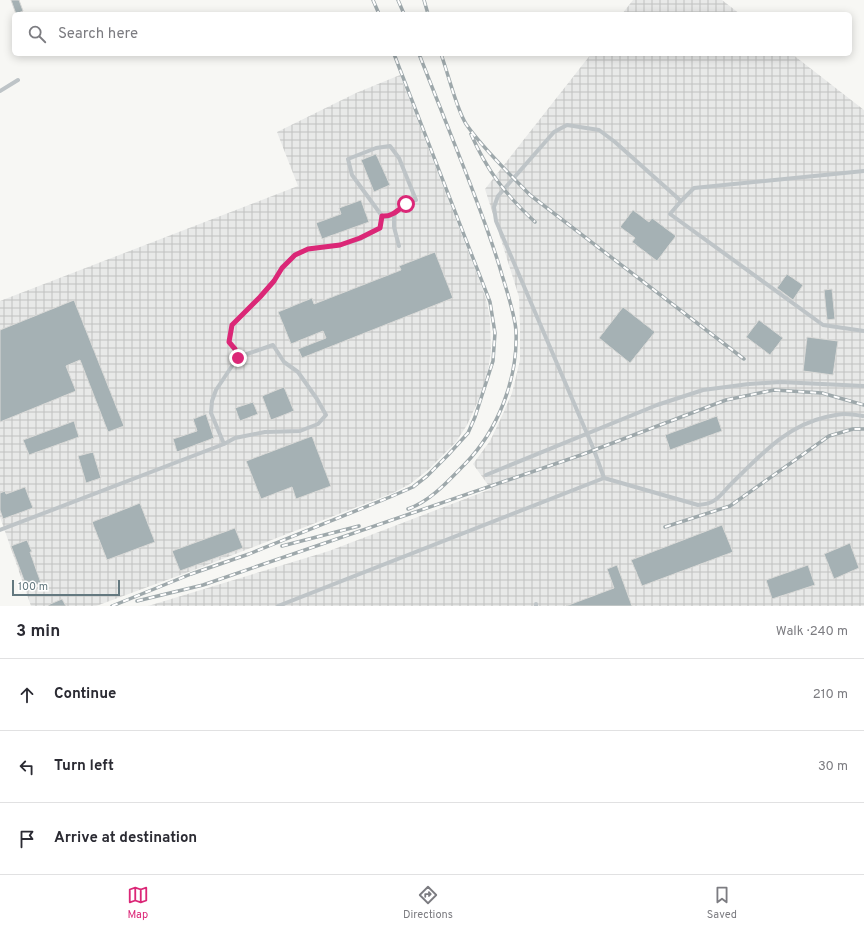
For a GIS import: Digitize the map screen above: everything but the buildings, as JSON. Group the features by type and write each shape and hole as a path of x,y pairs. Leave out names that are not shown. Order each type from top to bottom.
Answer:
{"lane":[{"path":"0,91 18,80"},
{"path":"604,478 587,434 496,221 494,207 498,196 554,132 567,125 599,130 615,142 681,202"},
{"path":"390,146 399,158 416,200 406,204 388,217 382,216 352,175 348,159 376,148 390,146"},
{"path":"864,171 694,188 670,214 823,325 864,331"},
{"path":"394,214 394,227 399,246"},
{"path":"238,358 235,349 229,342 232,325 260,297 274,281 282,268 295,255 308,249 340,245 360,238 380,228 382,216"},
{"path":"0,530 224,444 235,438 265,432 300,431 318,424 326,415 317,399 298,372 284,362 273,345 238,358 216,390 212,401 211,412 224,444"},
{"path":"486,475 657,405 703,390 749,384 780,382 864,386"},
{"path":"278,606 604,478 698,505 707,505 719,498 729,486 771,445 793,429 819,419 843,414 862,416"}],"shaded area":[{"path":"633,0 722,0 737,12 624,12"},
{"path":"589,56 795,56 864,110 864,606 148,606 329,551 491,489 473,464 490,441 512,393 520,360 520,327 519,297 485,189"},
{"path":"400,75 480,282 486,299 490,318 491,352 487,376 467,425 456,442 428,470 410,484 393,493 194,570 96,606 31,606 0,517 0,301 298,186 277,132 356,93"}],"railway":[{"path":"373,0 378,12"},
{"path":"398,0 403,12"},
{"path":"424,0 427,12"},
{"path":"112,606 191,574 249,554 413,487 427,476 468,433 475,417 493,361 495,333 490,302 395,56"},
{"path":"408,509 424,501 446,483 465,464 487,436 504,403 514,367 516,349 514,318 494,249 420,56"},
{"path":"442,56 462,117 466,124 489,152 530,195 744,359"},
{"path":"471,134 484,160 498,182 535,222"},
{"path":"137,601 203,585 581,455 726,400 774,390 822,393 864,405"},
{"path":"665,527 730,506 829,436 853,429 864,429"},
{"path":"282,546 359,526"}],"route":[{"path":"238,358 235,349 229,342 232,325 260,297 274,281 282,268 295,255 308,249 340,245 360,238 380,228 382,216 388,217 394,214 406,204"}]}
